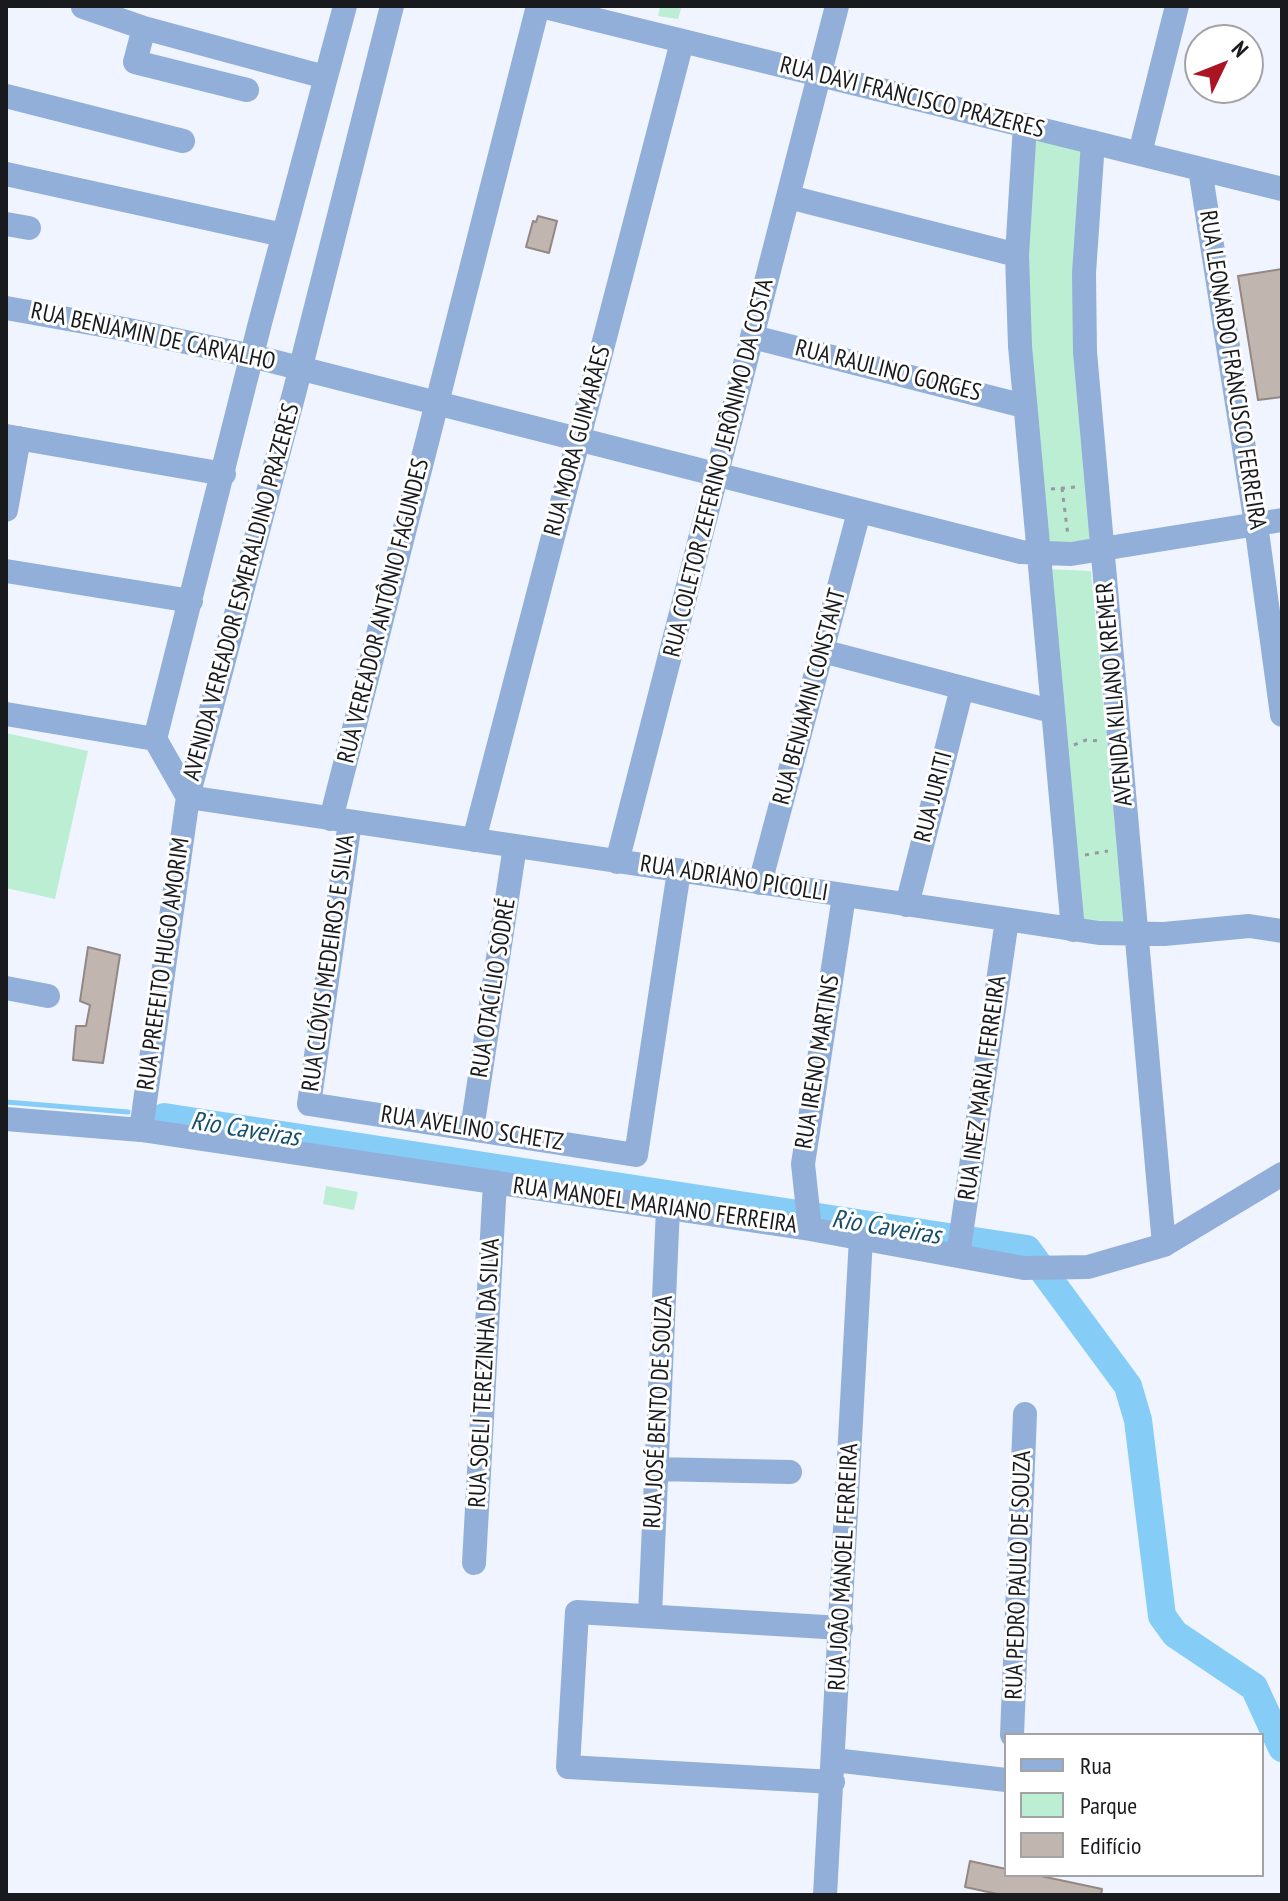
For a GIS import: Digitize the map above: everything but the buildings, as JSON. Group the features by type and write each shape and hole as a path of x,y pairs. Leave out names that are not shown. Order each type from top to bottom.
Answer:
{"street":[{"name":"AVENIDA VEREADOR ESMERALDINO PRAZERES","path":"188,797 155,739 283,235 345,6"},
{"name":"AVENIDA VEREADOR ESMERALDINO PRAZERES","path":"188,797 392,6"},
{"name":"RUA DAVI FRANCISCO PRAZERES","path":"540,6 1282,189"},
{"name":"RUA VEREADOR ANTÔNIO FAGUNDES","path":"341,820 437,403 540,6"},
{"name":"RUA COLETOR ZEFERINO JERÔNIMO DA COSTA","path":"617,862 837,6"},
{"path":"1140,153 1177,6"},
{"path":"83,7 144,28 325,77"},
{"path":"144,28 135,62 247,90"},
{"name":"RUA MORA GUIMARÃES","path":"474,840 682,42"},
{"path":"6,96 183,141"},
{"path":"1025,125 1017,255 1024,406 1073,930"},
{"name":"AVENIDA KILIANO KREMER","path":"1093,142 1084,310 1096,486 1164,1245"},
{"name":"RUA LEONARDO FRANCISCO FERREIRA","path":"1200,169 1256,524 1282,715"},
{"path":"6,174 283,235"},
{"path":"789,197 1017,255"},
{"name":"RUA BENJAMIN DE CARVALHO","path":"6,308 252,356 1007,550 1037,555 1102,550 1282,520"},
{"name":"RUA RAULINO GORGES","path":"753,337 1024,406"},
{"path":"6,510 12,437 224,474"},
{"name":"RUA BENJAMIN CONSTANT","path":"760,883 859,512"},
{"path":"6,571 191,601"},
{"path":"822,651 1051,711"},
{"name":"RUA JURITI","path":"907,905 962,688"},
{"path":"6,714 155,739"},
{"name":"RUA ADRIANO PICOLLI","path":"188,797 1073,930 1137,934 1249,926 1282,931"},
{"name":"RUA PREFEITO HUGO AMORIM","path":"141,1130 188,797"},
{"name":"RUA CLÓVIS MEDEIROS E SILVA","path":"309,1104 341,820"},
{"name":"RUA OTACÍLIO SODRÉ","path":"472,1129 515,846"},
{"name":"RUA AVELINO SCHETZ","path":"309,1104 636,1155 679,871"},
{"name":"RUA IRENO MARTINS","path":"808,1220 803,1164 844,896"},
{"name":"RUA INEZ MARIA FERREIRA","path":"959,1253 1007,920"},
{"path":"6,988 48,996"},
{"name":"RUA MANOEL MARIANO FERREIRA","path":"6,1119 141,1130 668,1208 808,1220 861,1238 959,1253 1024,1268 1077,1268 1106,1264 1164,1245 1282,1174"},
{"name":"RUA SOELI TEREZINHA DA SILVA","path":"474,1563 495,1182"},
{"name":"RUA JOSÉ BENTO DE SOUZA","path":"650,1615 668,1208"},
{"name":"RUA JOÃO MANOEL FERREIRA","path":"825,1895 861,1238"},
{"name":"RUA PEDRO PAULO DE SOUZA","path":"1012,1733 1025,1414"},
{"path":"656,1469 790,1472"},
{"path":"841,1628 577,1612 568,1767 833,1771 1004,1780"}],"path":[{"path":"1032,490 1096,486"},
{"path":"1062,488 1071,554"},
{"path":"1056,759 1069,747 1086,740 1104,741 1120,749"},
{"path":"1065,850 1082,855 1099,854 1115,849 1128,840"}],"green space":[{"path":"660,6 682,6 678,19 658,16"},
{"path":"1032,134 1085,145 1094,541 1045,547 1027,320"},
{"path":"1046,569 1091,571 1125,926 1080,921"},
{"path":"6,733 88,751 55,899 6,888"},
{"path":"326,1186 358,1192 354,1210 323,1204"}],"waterway":[{"name":"Rio Caveiras","path":"6,1102 128,1112"},
{"name":"Rio Caveiras","path":"164,1117 1027,1249 1128,1386 1138,1420 1162,1616 1175,1634 1254,1687 1282,1748"}]}
